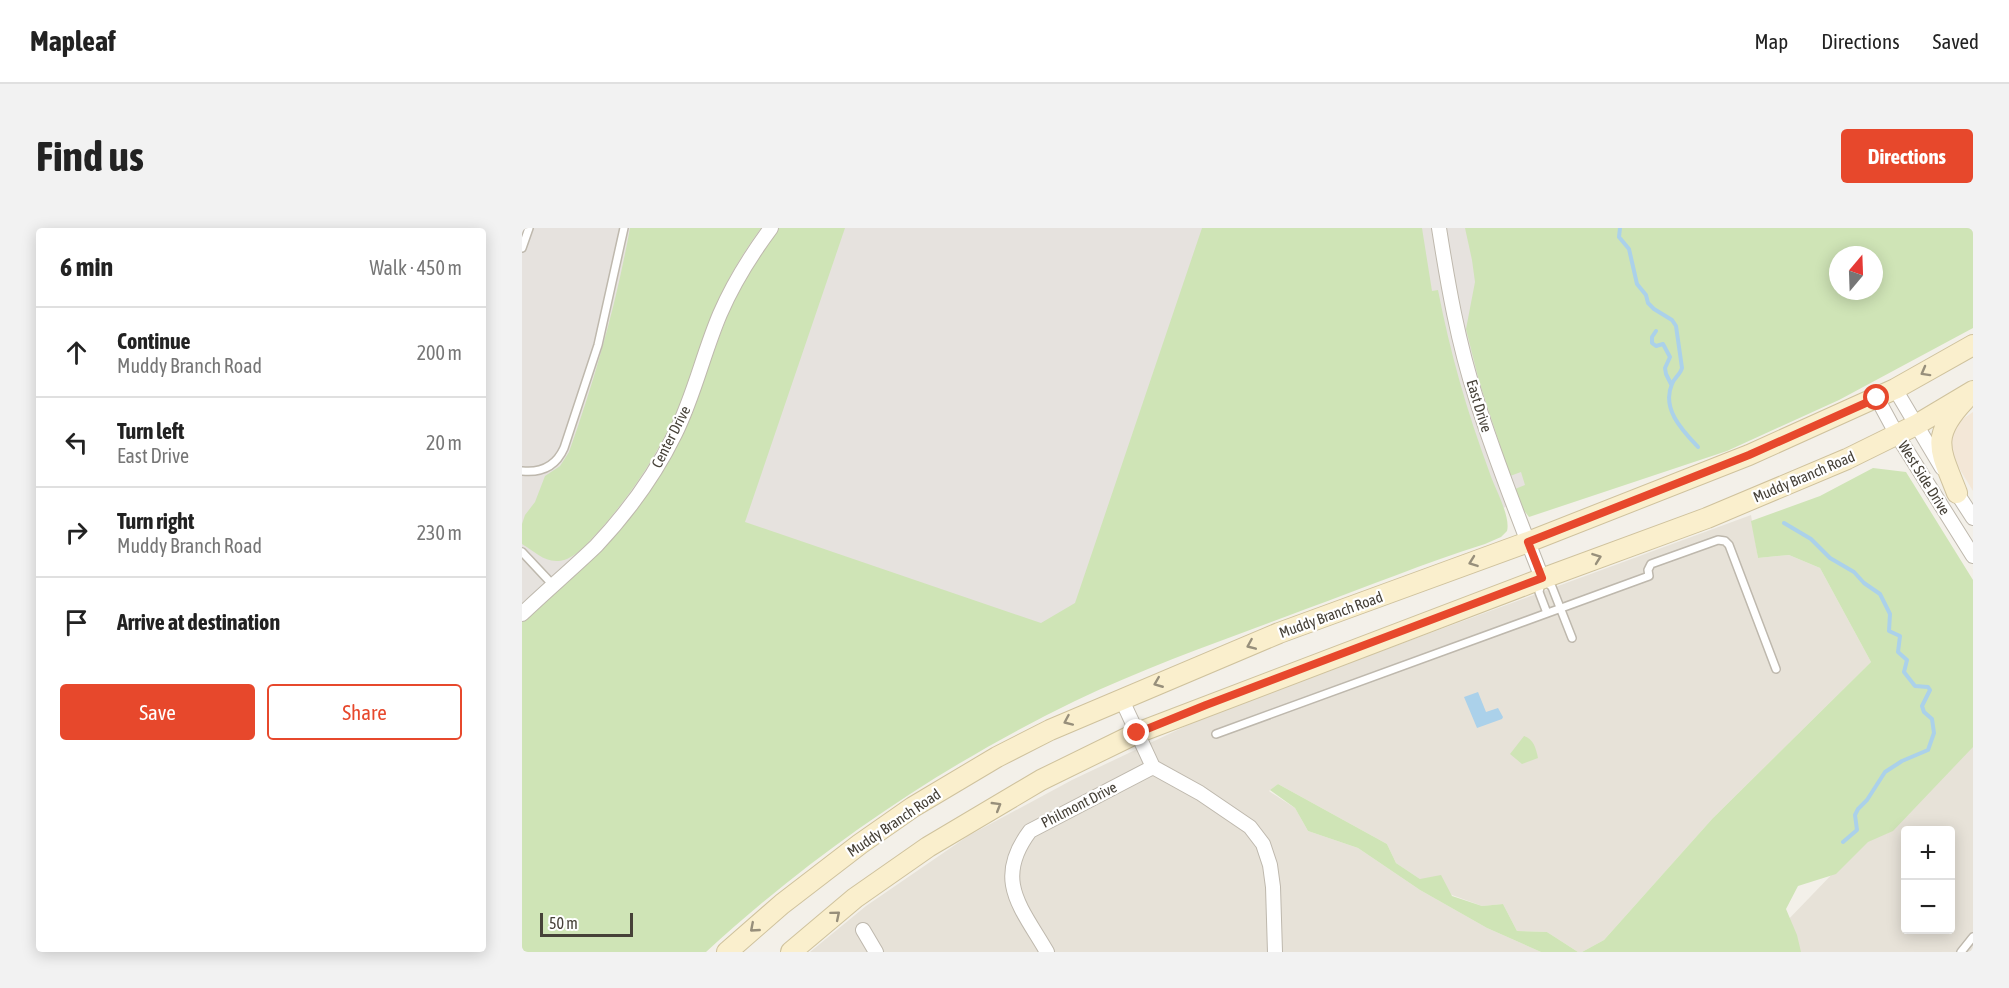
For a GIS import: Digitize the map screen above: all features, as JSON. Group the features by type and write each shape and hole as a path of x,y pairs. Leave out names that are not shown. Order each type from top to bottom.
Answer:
{"main road":[{"name":"Muddy Branch Road","path":"726,952 799,891 860,844 914,807 997,757 1050,730 1279,633 1528,542 1749,455 1877,398 1973,345"},
{"name":"Muddy Branch Road","path":"791,952 855,898 928,847 1041,780 1137,733 1542,578 1707,518 1847,459 1916,425 1973,392"},
{"path":"1957,493 1941,451 1941,435 1958,408 1973,392"}],"street":[{"name":"Center Drive","path":"522,614 596,545 619,520 657,467 686,409 712,334 728,297 748,261 771,228"},
{"name":"East Drive","path":"1439,228 1454,310 1475,396 1542,578"},
{"name":"West Side Drive","path":"1895,389 1973,518"},
{"name":"West Side Drive","path":"1877,398 1897,435 1973,556"},
{"path":"1121,698 1153,768 1200,793 1227,811 1250,827 1263,844 1270,865 1273,887 1275,952"},
{"name":"Philmont Drive","path":"1047,952 1016,897 1011,870 1018,846 1030,831 1153,768"},
{"path":"863,930 876,952"}],"lane":[{"path":"522,248 529,228"},
{"path":"522,471 535,471 549,466 559,457 564,448 598,345 624,228"},
{"path":"1216,734 1649,576 1648,570 1651,564 1722,540 1730,545 1776,669"},
{"path":"522,552 553,585"},
{"path":"1547,613 1539,592 1542,578 1552,587 1572,638"},
{"path":"1961,952 1973,937"}],"shaded area":[{"path":"522,228 1973,228 1973,290 1531,496 1496,511 1476,513 522,952"},
{"path":"1973,412 1973,491 1947,448 1954,425"},
{"path":"1751,515 1758,558 1789,555 1820,568 1871,662 1714,817 1604,940 1582,952 1578,952 1547,932 1517,931 1503,904 1482,906 1452,895 1420,879 1396,863 1387,844 1278,784 1269,791 1295,808 1308,831 1358,848 1420,890 1487,928 1541,952 810,952 866,906 968,836 1072,780 1190,724 1292,684"},
{"path":"1973,728 1973,952 1789,952 1784,924"}],"green space":[{"path":"630,228 761,228 738,262 723,290 675,416 646,469 611,517 580,550 564,560 548,560 522,544 522,524 525,515 535,502 545,476 560,466 569,452 604,342"},
{"path":"778,228 845,228 745,522 1041,623 1075,603 1202,228 1422,228 1432,291 1438,290 1466,404 1507,518 1507,531 1501,537 1485,544 1161,664 1103,688 1025,726 928,782 836,845 791,879 706,952 522,952 522,622 574,576 691,413 732,303 740,286"},
{"path":"1465,228 1973,228 1973,328 1839,400 1727,451 1529,517 1522,508 1515,489 1525,485 1521,472 1510,476 1479,381 1466,329 1475,282"},
{"path":"1873,468 1906,472 1973,580 1973,747 1893,831 1868,842 1836,874 1798,886 1786,909 1797,935 1801,952 1582,952 1604,940 1713,818 1871,662 1820,568 1789,555 1758,558 1751,521 1820,496"},
{"path":"1524,736 1532,742 1538,758 1522,764 1510,754"},
{"path":"1278,784 1387,844 1396,863 1420,879 1441,875 1452,896 1482,906 1503,904 1517,931 1547,932 1578,952 1541,952 1487,928 1420,890 1358,848 1308,831 1295,808 1270,790"}],"water":[{"path":"1478,692 1486,712 1498,708 1502,719 1477,728 1464,697"}],"waterway":[{"path":"1620,228 1619,237 1629,249 1637,284 1646,295 1648,303 1672,320 1676,326 1682,368 1672,384 1669,402 1675,419 1698,447"},
{"path":"1656,331 1652,337 1652,343 1656,346 1663,344 1670,357 1665,368 1671,384"},
{"path":"1784,523 1811,539 1830,558 1854,572 1864,583 1880,594 1890,614 1889,631 1900,636 1898,652 1907,660 1904,672 1915,686 1928,687 1930,690 1922,706 1924,712 1932,719 1934,733 1928,750 1902,761 1885,772 1855,815 1857,830 1843,842"}],"route":[{"path":"1137,733 1542,578 1528,542 1749,455 1877,398"}]}
